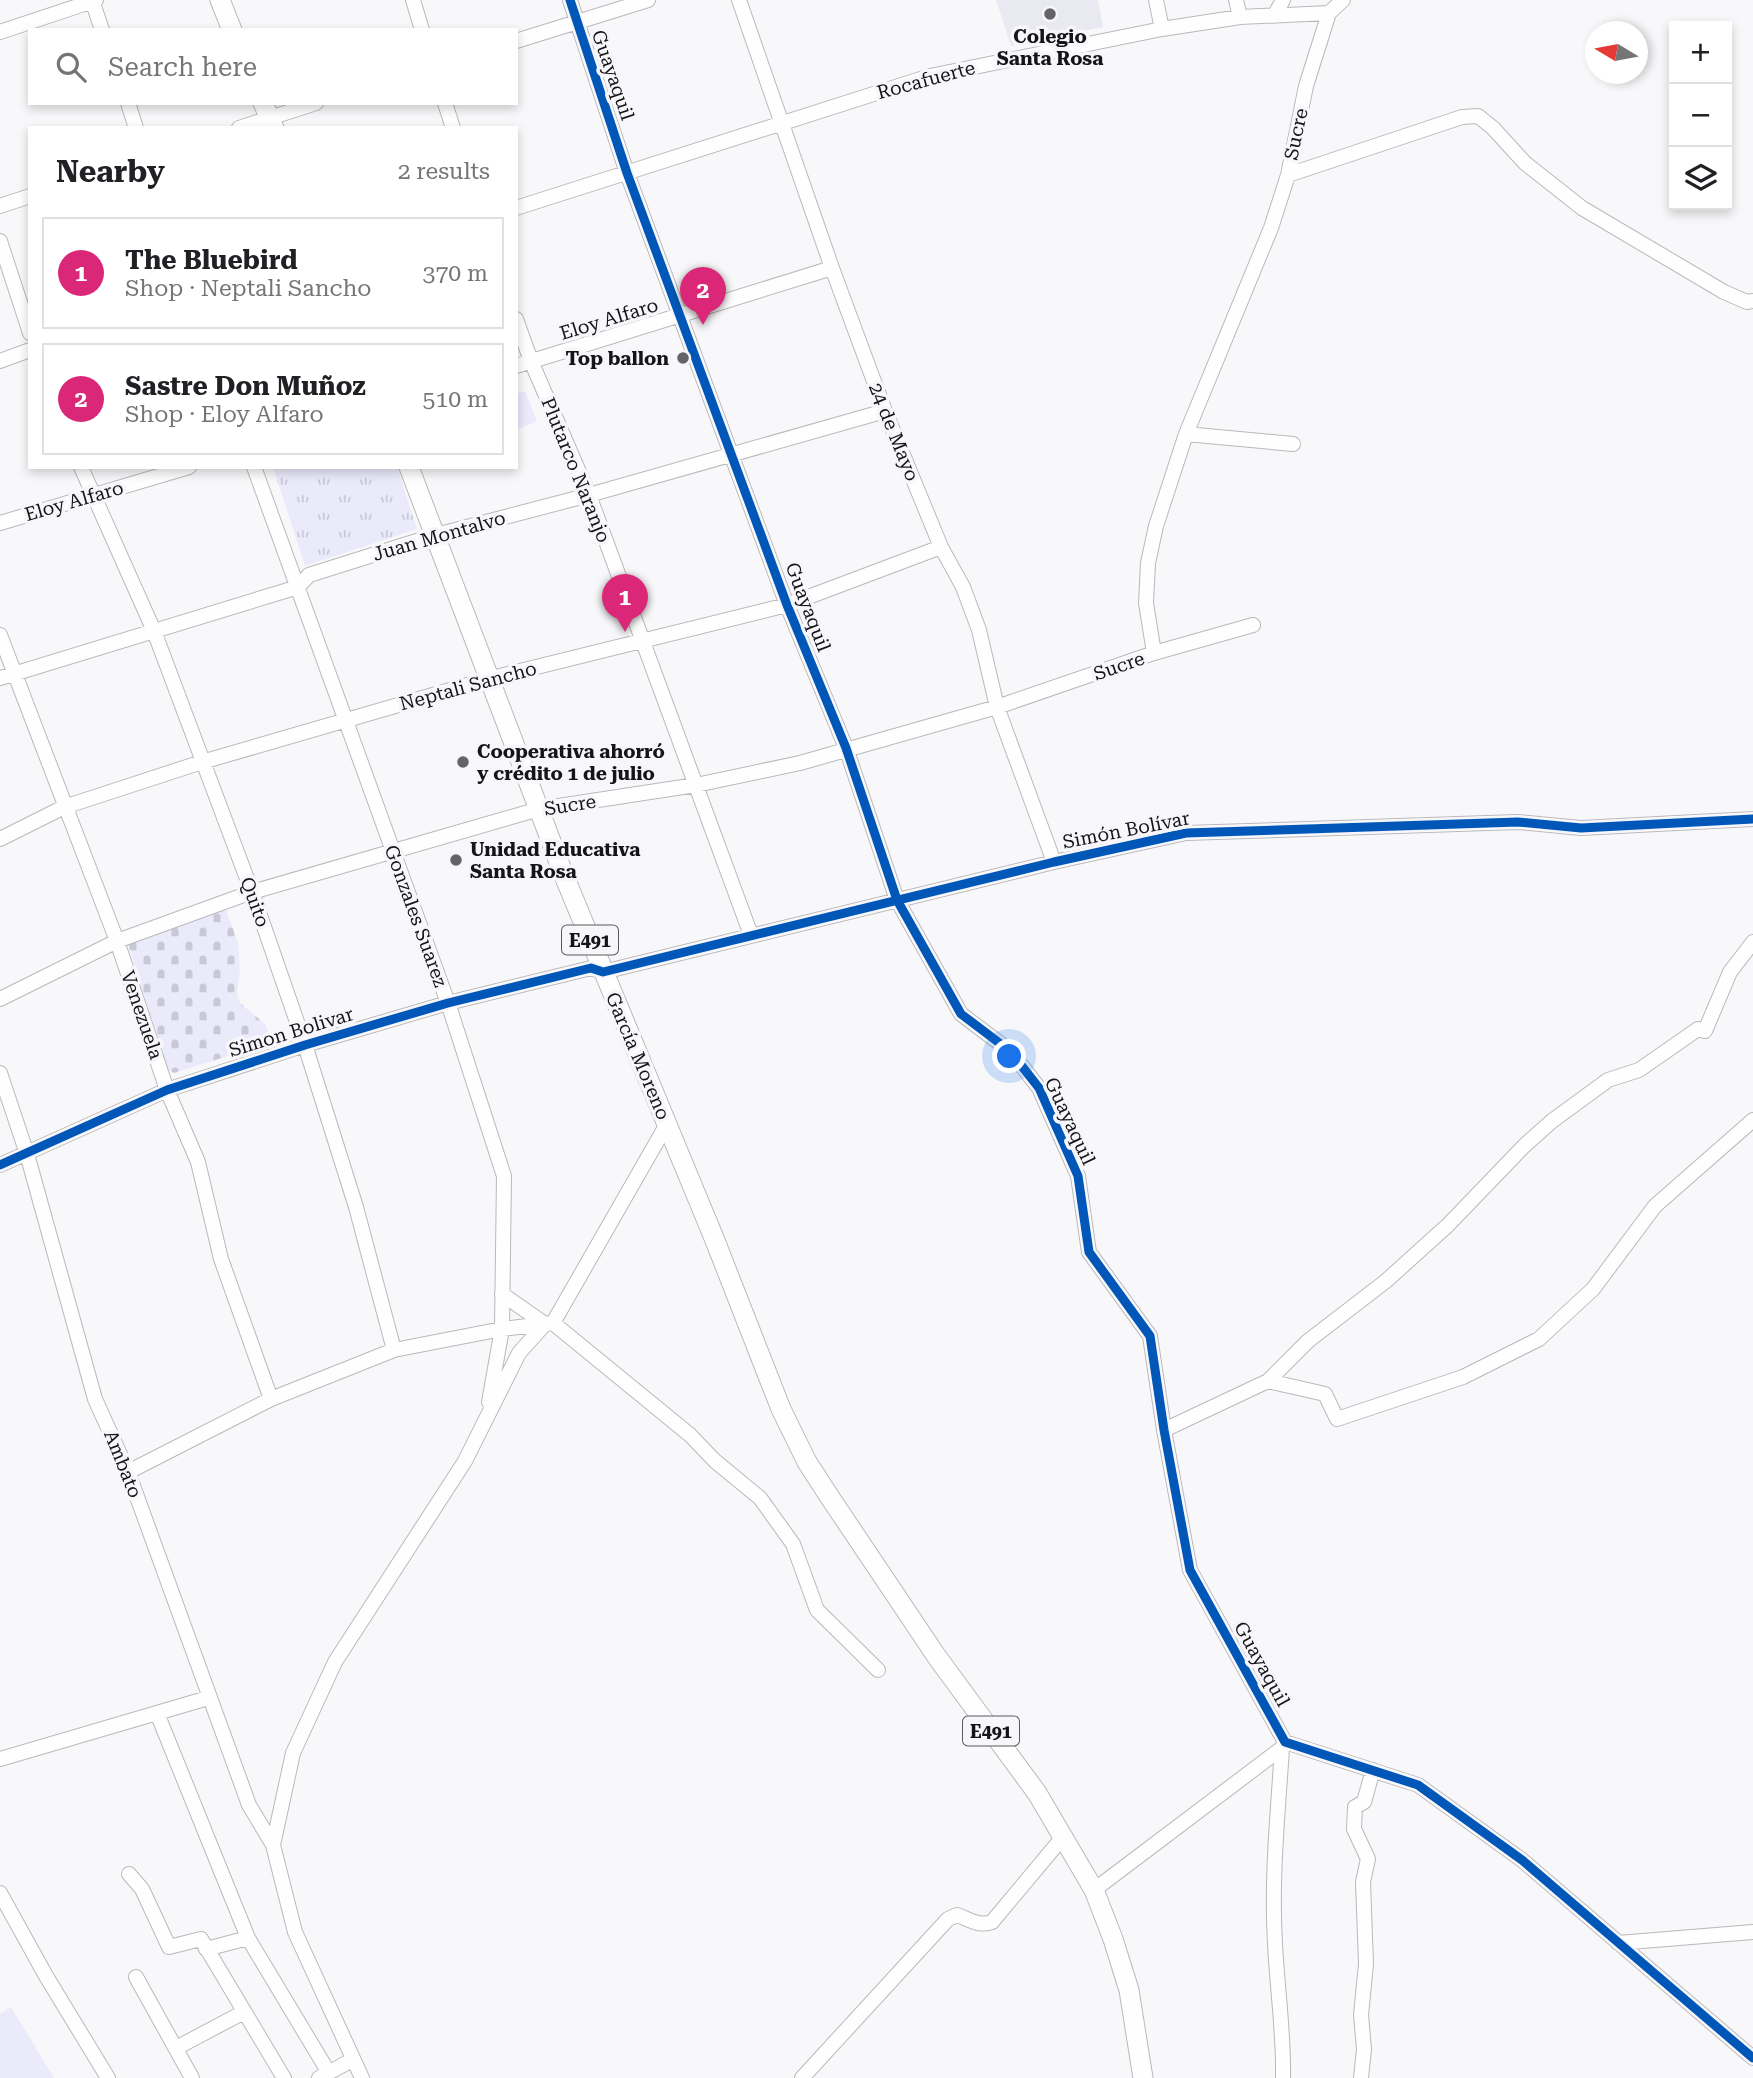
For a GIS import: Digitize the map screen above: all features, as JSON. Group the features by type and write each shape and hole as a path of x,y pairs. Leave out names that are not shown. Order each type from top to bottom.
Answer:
{"highway":[{"path":"220,0 231,28"},
{"name":"García Moreno","path":"410,469 488,679 603,972 781,1409 807,1462 829,1496 937,1657 1037,1793 1063,1837"},
{"name":"E491","path":"1063,1837 1094,1890 1113,1939 1129,1990 1143,2078"}],"street":[{"path":"0,32 93,0 101,28"},
{"path":"413,0 421,28"},
{"name":"Guayaquil","path":"570,0 627,173 788,605 846,748 897,900 961,1014 1010,1051 1039,1088 1078,1176 1089,1252 1150,1336 1190,1570 1283,1745"},
{"path":"518,40 648,0"},
{"name":"24 de Mayo","path":"739,0 885,411 941,547 963,587 979,630 997,708 1054,862"},
{"path":"1156,0 1162,29"},
{"path":"1236,0 1240,17"},
{"path":"1274,16 1283,0"},
{"path":"1329,13 1343,0"},
{"name":"Rocafuerte","path":"518,207 930,76 1162,29 1240,17 1329,13"},
{"name":"Sucre","path":"1154,653 1146,603 1148,563 1168,485 1186,434 1271,228 1288,175 1306,86 1329,13"},
{"path":"129,105 135,126"},
{"path":"244,126 309,105"},
{"path":"446,105 452,126"},
{"path":"1288,175 1462,117 1478,116 1493,128 1525,163 1582,208 1724,292 1747,302 1753,301"},
{"path":"0,206 28,197"},
{"path":"0,241 28,327"},
{"name":"Eloy Alfaro","path":"518,365 832,268"},
{"name":"Plutarco Naranjo","path":"518,325 589,495 751,935"},
{"path":"0,360 28,352"},
{"name":"Juan Montalvo","path":"7,675 298,587 309,575 436,535 589,495 885,411"},
{"path":"1186,434 1293,444"},
{"name":"Quito","path":"82,469 154,631 252,892 305,1045 356,1207 394,1350"},
{"name":"Eloy Alfaro","path":"0,523 183,469"},
{"name":"Gonzales Suarez","path":"255,469 448,1003 504,1176 502,1329 486,1420"},
{"name":"Neptali Sancho","path":"0,839 64,807 202,762 488,679 788,605 941,547"},
{"name":"Sucre","path":"0,999 117,941 252,892 539,809 696,785 800,763 997,708 1154,653 1253,625"},
{"name":"Venezuela","path":"0,635 7,675 64,807 117,941 167,1090 198,1162 220,1259 271,1399"},
{"name":"Simón Bolívar","path":"603,972 1054,862 1186,833 1518,822 1581,828 1753,819"},
{"path":"1164,1430 1268,1381 1308,1340 1386,1281 1448,1225 1524,1146 1552,1121 1608,1080 1639,1070 1698,1028 1705,1031 1730,972 1753,942"},
{"name":"Simon Bolivar","path":"0,1165 167,1090 305,1045 448,1003 591,968 603,972"},
{"name":"Ambato","path":"0,1073 27,1154 95,1398 128,1472 249,1805 272,1845"},
{"path":"1268,1381 1325,1394 1337,1419 1463,1377 1539,1339 1593,1289 1655,1206 1753,1120"},
{"path":"362,2078 295,1932 272,1845 293,1753 335,1662 465,1461 519,1353 549,1323 667,1124"},
{"path":"502,1294 549,1323 690,1435 715,1461 760,1498 793,1544 817,1611 878,1670"},
{"path":"128,1472 271,1399 394,1350 502,1329 549,1323"},
{"path":"0,1759 208,1698"},
{"path":"157,1713 248,1937 324,2075 352,2060"},
{"path":"1283,1745 1418,1785 1522,1860 1753,2058"},
{"path":"1094,1890 1283,1745"},
{"path":"1283,1745 1276,1857 1275,1941 1284,2042 1283,2078"},
{"path":"1361,2078 1364,2049 1361,2015 1366,1964 1363,1882 1368,1859 1354,1829 1355,1807 1364,1802 1373,1770"},
{"path":"802,2078 948,1919 957,1915 976,1924 992,1922 1063,1837"},
{"path":"129,1874 142,1889 169,1947 201,1939 284,2078"},
{"path":"0,1893 107,2078"},
{"path":"1618,1943 1753,1932"},
{"path":"206,1949 248,1937"},
{"path":"136,1978 192,2078"},
{"path":"176,2048 244,2012"}],"shaded area":[{"name":"Colegio Santa Rosa","path":"996,0 1098,0 1103,27 1011,46"}],"green space":[{"path":"525,391 537,421 518,429 518,393"},
{"path":"398,469 417,529 305,566 274,470"},
{"path":"225,907 238,943 240,970 237,994 240,1003 265,1024 273,1042 174,1073 168,1070 127,942"},
{"path":"11,2007 54,2078 0,2078 0,2014"}],"cycle path":[{"path":"570,0 627,173 787,605 846,748 897,900 961,1014 1010,1051 1039,1088 1078,1176 1089,1252 1150,1336 1190,1570 1285,1742 1418,1785 1522,1860 1753,2058"},
{"path":"0,1165 167,1090 305,1045 448,1003 591,968 603,972 1054,862 1186,833 1518,822 1581,828 1753,819"}],"place":[{"name":"Colegio Santa Rosa","path":"1050,14"},
{"name":"Sastre Don Muñoz","path":"703,325"},
{"name":"Top ballon","path":"683,358"},
{"name":"The Bluebird","path":"625,632"},
{"name":"Cooperativa ahorró y crédito 1 de julio","path":"463,762"},
{"name":"Unidad Educativa Santa Rosa","path":"456,860"}]}
